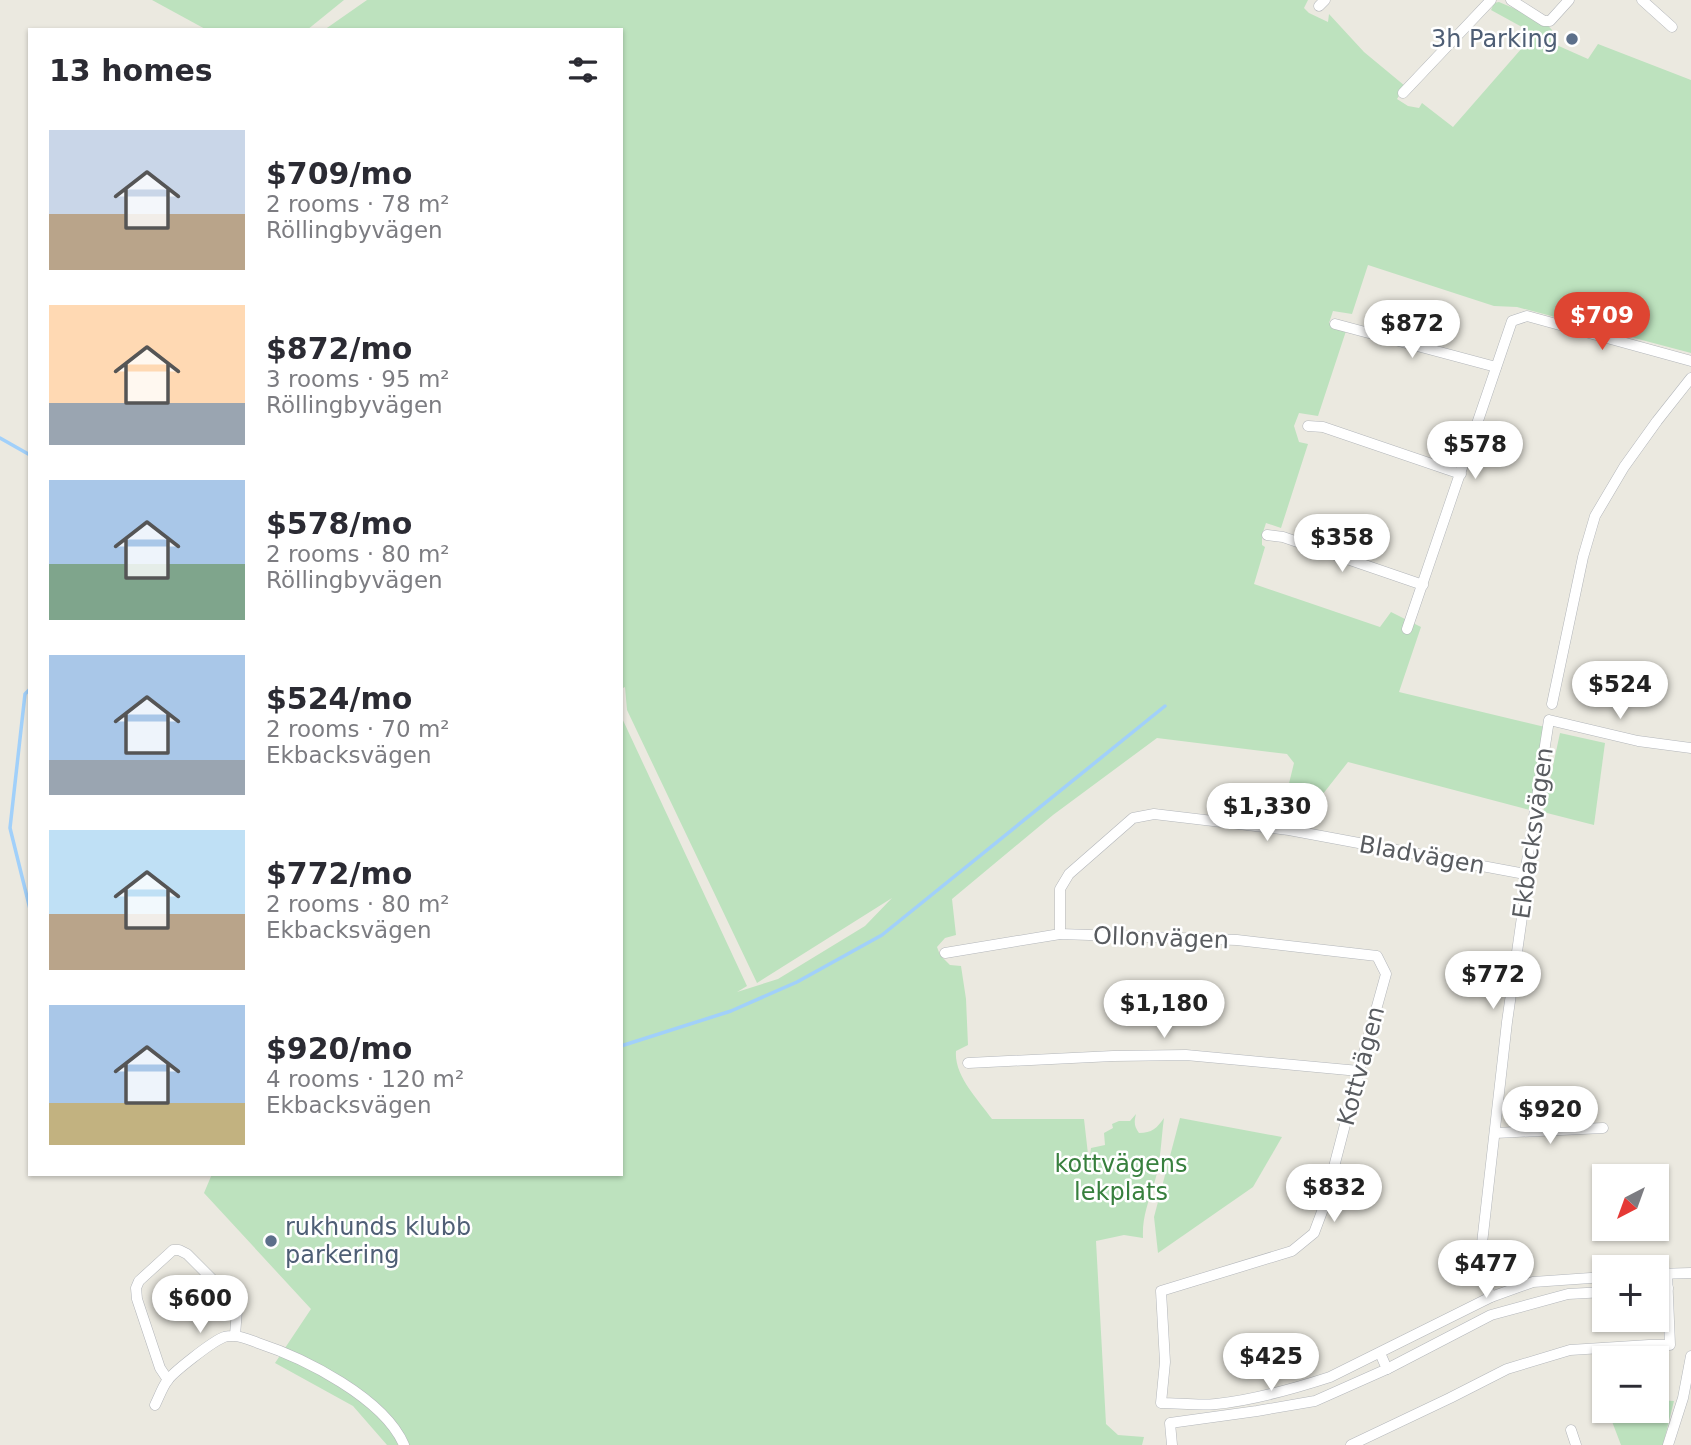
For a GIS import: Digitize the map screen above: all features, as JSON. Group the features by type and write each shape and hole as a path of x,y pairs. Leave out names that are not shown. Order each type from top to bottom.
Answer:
{"street":[{"path":"1403,93 1491,0"},
{"path":"1511,0 1544,21 1550,21 1569,0"},
{"path":"1642,0 1672,27"},
{"path":"1407,629 1512,321 1527,316 1691,361"},
{"path":"1335,324 1496,367"},
{"path":"1552,704 1583,557 1595,516 1650,430 1691,378"},
{"path":"1308,426 1323,427 1461,474"},
{"path":"1267,535 1283,537 1423,585"},
{"name":"Ekbacksvägen","path":"1491,1297 1480,1261 1525,896 1525,874 1549,720 1638,741 1691,748"},
{"name":"Bladvägen","path":"1060,934 1059,889 1069,874 1133,818 1154,814 1289,830 1525,874"},
{"name":"Ollonvägen","path":"945,953 1060,934 1237,940 1377,956"},
{"name":"Kottvägen","path":"1377,956 1386,974 1323,1209 1314,1233 1292,1251 1161,1290 1165,1362 1161,1403 1214,1405 1255,1398 1305,1386 1380,1353"},
{"path":"968,1063 1186,1055 1359,1071"},
{"path":"1495,1133 1603,1128"},
{"path":"168,1380 160,1368 137,1299 136,1288 139,1281 173,1250 187,1254 231,1298 237,1310 235,1335"},
{"path":"1669,1274 1691,1273"},
{"path":"1387,1369 1380,1353 1491,1297 1533,1282 1592,1278"},
{"path":"1172,1445 1170,1423 1315,1401 1387,1369 1491,1315 1568,1294 1592,1293"},
{"path":"1351,1445 1507,1369 1570,1350 1670,1345 1668,1332"},
{"path":"155,1405 168,1380 182,1367 222,1338 235,1335 277,1349 346,1385 386,1418 400,1435 404,1445"},
{"path":"1401,1343 1408,1358"},
{"path":"1668,1445 1683,1398 1691,1356"},
{"path":"1570,1430 1576,1445"}],"green space":[{"path":"152,0 344,0 309,28 203,28"},
{"name":"kottvägens lekplats","path":"367,0 1308,0 1304,8 1309,13 1328,22 1329,14 1364,52 1405,86 1397,99 1408,106 1419,108 1422,103 1453,127 1522,48 1529,31 1491,10 1494,3 1499,2 1544,21 1552,30 1552,43 1588,59 1598,44 1691,80 1691,353 1517,307 1494,306 1368,265 1352,314 1333,311 1329,323 1346,331 1318,416 1299,413 1294,426 1299,442 1308,444 1281,528 1266,523 1262,535 1262,545 1265,547 1254,584 1380,627 1391,612 1421,627 1399,692 1545,727 1530,810 1348,762 1315,804 1308,821 1271,816 1272,812 1284,804 1294,763 1287,754 1157,738 1053,815 952,899 956,935 945,938 937,947 940,955 950,965 961,966 968,1045 956,1051 956,1060 968,1087 992,1119 1084,1119 1089,1163 1091,1148 1105,1145 1104,1133 1113,1128 1112,1124 1130,1121 1136,1114 1136,1128 1139,1133 1144,1133 1154,1129 1164,1118 1158,1168 1144,1217 1143,1238 1124,1235 1096,1241 1106,1424 1118,1435 1144,1437 1142,1445 387,1445 353,1406 275,1363 311,1309 204,1193 211,1176 623,1176 623,720 747,986 737,992 778,979 865,926 892,898 757,983 627,710 625,687 623,688 623,28 327,28"},
{"path":"1560,733 1605,743 1594,825 1543,812"},
{"path":"1180,1118 1282,1137 1253,1187 1158,1253 1154,1217"},
{"path":"1669,1401 1674,1401 1669,1421"},
{"path":"1613,1423 1668,1423 1663,1445 1621,1445"}],"waterway":[{"path":"0,438 28,454"},
{"path":"28,691 25,694 10,828 28,901"},
{"path":"623,1045 731,1011 797,982 882,935 1165,706"}],"place":[{"name":"3h Parking","path":"1572,39"},
{"name":"rukhunds klubb parkering","path":"271,1241"}]}
